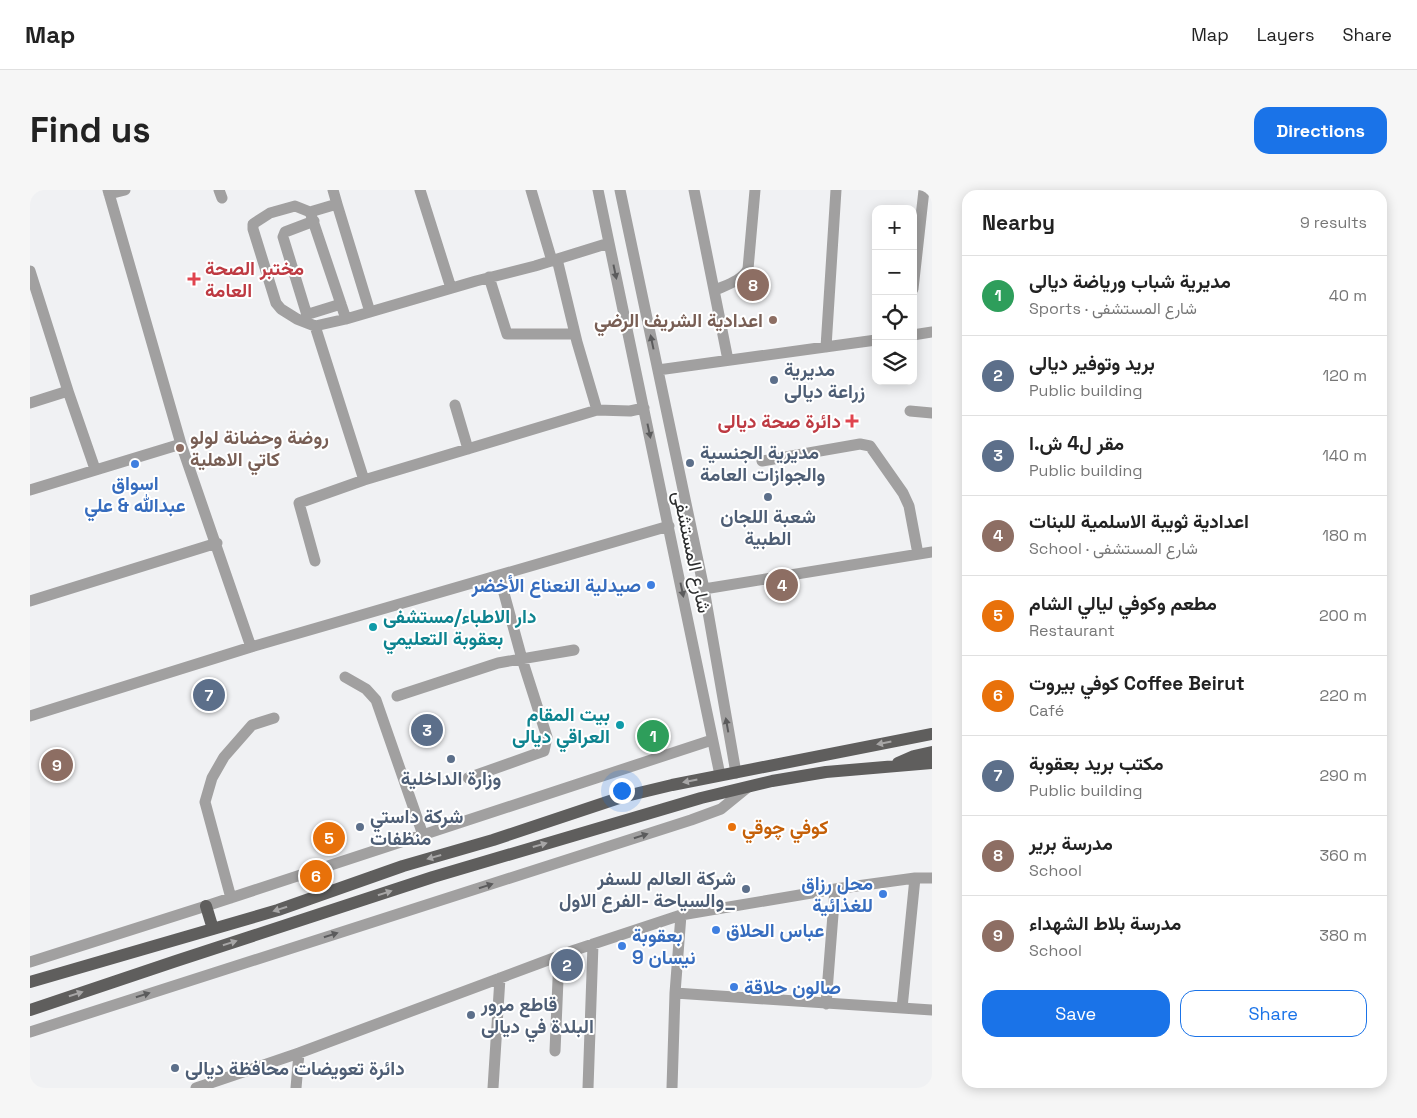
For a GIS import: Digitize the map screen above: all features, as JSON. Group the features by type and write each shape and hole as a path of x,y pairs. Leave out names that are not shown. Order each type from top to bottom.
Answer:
{"main road":[{"path":"30,982 278,910 402,866 494,840 622,798 720,775 932,734"},
{"path":"894,766 914,756 932,752"},
{"path":"30,1010 176,960 433,877 701,798 826,772 932,763"},
{"path":"206,906 213,929"}],"street":[{"path":"125,190 108,192 182,444 251,647"},
{"path":"333,190 370,312"},
{"path":"420,190 452,288"},
{"path":"531,190 554,260 597,410"},
{"name":"شارع المستشفى","path":"598,190 720,775"},
{"name":"شارع المستشفى","path":"620,190 704,589 736,773"},
{"path":"694,190 728,360"},
{"path":"714,290 736,281 748,269 754,190"},
{"path":"826,347 836,190"},
{"path":"917,253 924,190"},
{"path":"337,204 285,232 283,237 306,312 312,313 340,304"},
{"path":"346,320 312,217 295,206 270,213 253,224 253,230 276,303 281,309 297,319 315,326 346,320 609,243"},
{"path":"30,271 95,469"},
{"path":"489,277 507,334 575,334"},
{"path":"622,302 643,298"},
{"path":"315,326 364,480"},
{"path":"917,334 932,332"},
{"path":"658,370 872,341"},
{"path":"641,392 662,388"},
{"path":"30,403 68,391"},
{"path":"455,405 468,449"},
{"path":"315,561 299,503 364,480 597,410 630,411 644,408"},
{"path":"910,411 932,413"},
{"path":"30,490 182,444"},
{"path":"762,461 860,444 870,446 903,493 908,506 918,554"},
{"path":"30,716 251,647 669,526"},
{"path":"30,601 217,543"},
{"path":"704,589 932,552"},
{"path":"468,778 544,751 547,737 522,659 499,575"},
{"path":"396,696 498,663 574,650"},
{"path":"345,677 366,689 376,700 423,835"},
{"path":"703,695 712,701 719,699 722,692"},
{"path":"232,898 205,802 212,778 224,757 252,725 274,718"},
{"path":"30,962 232,898 712,740"},
{"path":"30,1032 691,820 721,808 749,787"},
{"path":"902,1008 914,878"},
{"path":"196,1088 213,1085 559,956 621,934 672,920 681,915 835,889 914,878 932,878"},
{"path":"826,1004 835,889"},
{"path":"672,1088 675,993 681,915"},
{"path":"588,1088 593,944"},
{"path":"555,1051 559,956"},
{"path":"492,1088 500,978"},
{"path":"675,993 932,1010"},
{"path":"296,1088 299,1053"}],"place":[{"name":"مختبر الصحة العامة","path":"194,279"},
{"name":"مدرسة برير","path":"753,285"},
{"name":"اعدادية الشريف الرضي","path":"773,320"},
{"name":"مديرية زراعة ديالى","path":"774,380"},
{"name":"دائرة صحة ديالى","path":"852,421"},
{"name":"روضة وحضانة لولو كاتي الاهلية","path":"180,448"},
{"name":"مديرية الجنسية والجوازات العامة","path":"690,463"},
{"name":"اسواق عبدالله & علي","path":"135,464"},
{"name":"شعبة اللجان الطبية","path":"768,497"},
{"name":"صيدلية النعناع الأخضر","path":"651,585"},
{"name":"اعدادية ثويبة الاسلمية للبنات","path":"782,585"},
{"name":"دار الاطباء/مستشفى بعقوبة التعليمي","path":"373,627"},
{"name":"مكتب بريد بعقوبة","path":"209,695"},
{"name":"بيت المقام العراقي ديالى","path":"620,725"},
{"name":"مقر ل4 ش.ا","path":"427,730"},
{"name":"مديرية شباب ورياضة ديالى","path":"653,736"},
{"name":"وزارة الداخلية","path":"451,759"},
{"name":"مدرسة بلاط الشهداء","path":"57,765"},
{"name":"شركة داستي منظفات","path":"360,827"},
{"name":"كوفي چوقي","path":"732,827"},
{"name":"مطعم وكوفي ليالي الشام","path":"329,838"},
{"name":"كوفي بيروت Coffee Beirut","path":"316,876"},
{"name":"شركة العالم للسفر والسياحة -الفرع الاول_","path":"746,889"},
{"name":"محل رزاق للغذائية","path":"883,894"},
{"name":"عباس الحلاق","path":"716,930"},
{"name":"بعقوبة 9 نيسان","path":"622,946"},
{"name":"بريد وتوفير ديالى","path":"567,965"},
{"name":"صالون حلاقة","path":"734,987"},
{"name":"قاطع مرور البلدة في ديالى","path":"471,1015"},
{"name":"دائرة تعويضات محافظة ديالى","path":"175,1068"}]}
